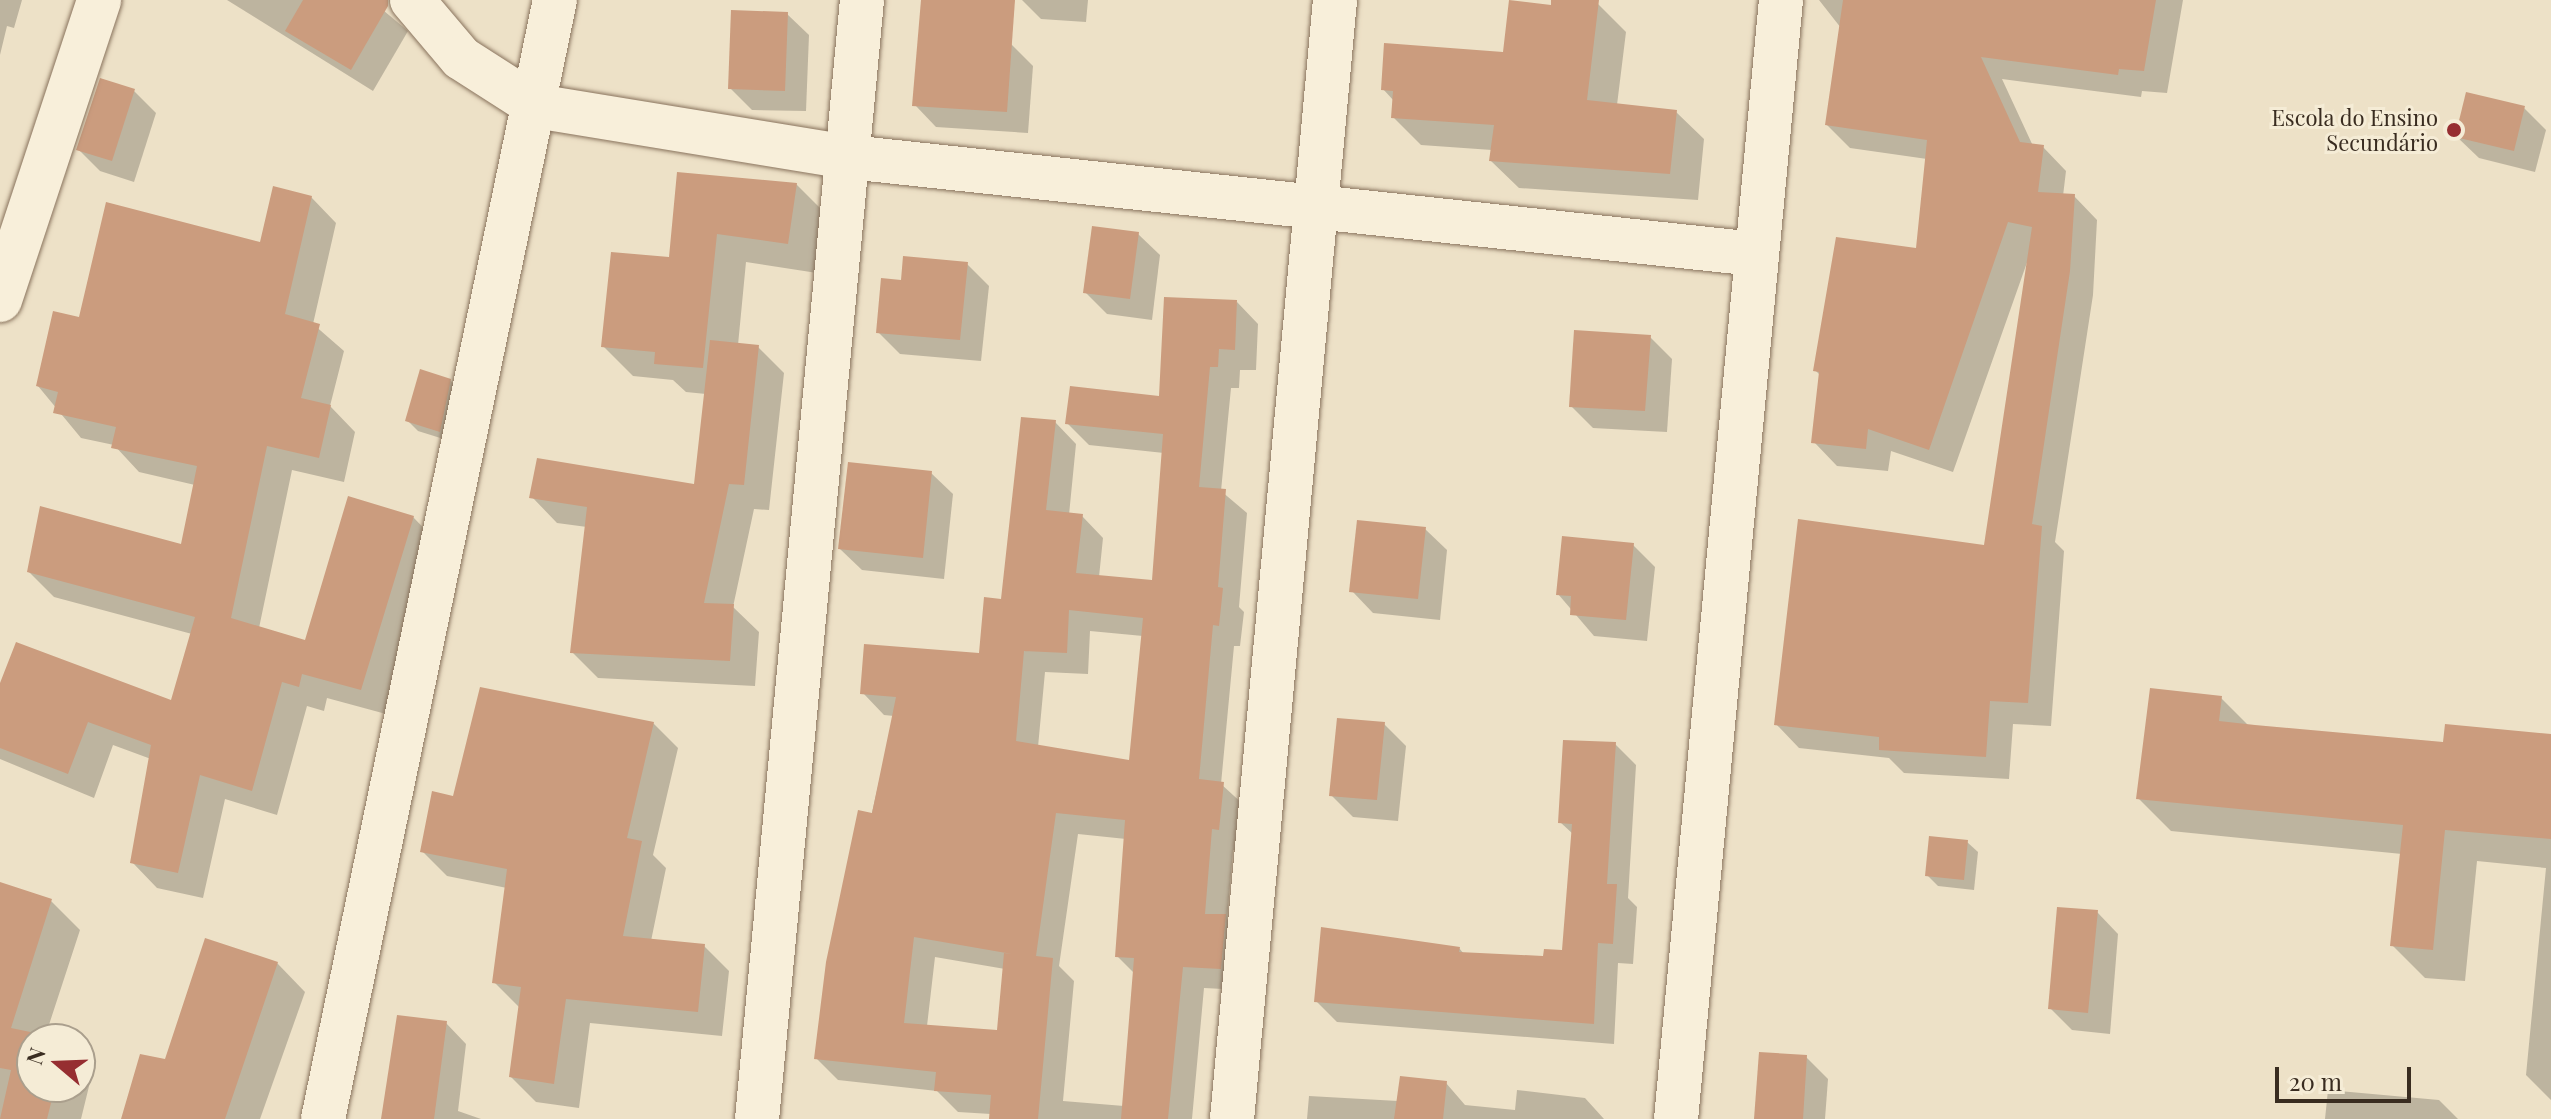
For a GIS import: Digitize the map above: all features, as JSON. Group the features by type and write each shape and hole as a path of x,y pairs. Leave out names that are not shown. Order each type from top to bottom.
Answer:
{"street":[{"path":"0,300 99,0"},
{"path":"412,0 461,58 536,106 849,157 1315,211 1755,254"},
{"path":"323,1119 536,106 555,0"},
{"path":"757,1119 862,0"},
{"path":"1232,1119 1335,0"},
{"path":"1676,1119 1781,0"}],"building":[{"path":"303,0 388,0 388,6 351,70 285,31"},
{"path":"921,0 1015,0 1007,112 912,106"},
{"path":"1509,0 1551,5 1551,0 1599,0 1587,100 1677,110 1670,174 1489,161 1494,125 1391,118 1393,91 1381,90 1384,43 1503,52"},
{"path":"1843,0 2156,0 2144,71 2119,69 2118,75 1981,57 2020,142 2044,145 2038,192 2075,194 2070,271 2032,524 2042,526 2028,703 1990,701 1986,757 1879,750 1879,737 1774,725 1798,519 1984,545 2032,227 2008,222 1929,450 1868,429 1866,449 1811,443 1819,372 1813,371 1836,237 1916,248 1927,140 1825,125"},
{"path":"731,10 788,12 785,91 728,89"},
{"path":"100,78 135,89 112,161 76,150"},
{"path":"2466,92 2525,106 2514,151 2455,137"},
{"path":"677,172 797,183 788,244 717,234 703,368 654,364 655,352 601,347 611,252 669,257"},
{"path":"273,186 312,196 285,314 320,324 301,398 331,405 319,458 267,446 231,618 305,640 348,496 414,516 361,690 302,674 299,687 282,682 252,791 200,775 178,873 130,863 151,745 88,722 68,774 0,748 0,683 16,642 171,700 195,617 27,572 40,506 181,544 197,466 111,448 116,427 53,413 58,392 36,386 53,311 79,317 106,202 260,242"},
{"path":"1092,226 1139,232 1130,299 1083,293"},
{"path":"903,256 968,262 960,340 876,333 881,278 901,280"},
{"path":"1164,297 1237,300 1235,350 1219,349 1218,367 1210,367 1199,487 1226,489 1218,587 1223,588 1219,626 1213,625 1199,779 1224,782 1219,830 1212,829 1205,914 1226,914 1221,969 1183,967 1168,1119 1121,1119 1134,958 1115,957 1125,820 1056,813 1036,956 1053,958 1038,1119 989,1119 991,1095 934,1091 936,1072 814,1059 826,962 858,810 872,813 896,697 860,694 864,644 979,653 984,597 1001,599 1021,417 1056,420 1046,510 1083,514 1076,573 1152,580 1163,434 1065,424 1070,386 1159,396","holes":["1069,610 1143,618 1129,760 1016,741 1024,651 1067,653","914,937 1012,954 1004,953 997,1030 904,1023"]},
{"path":"1574,330 1651,335 1645,411 1569,407"},
{"path":"710,340 759,345 744,485 729,484 704,603 734,604 730,661 570,653 587,507 529,498 537,458 694,484"},
{"path":"420,369 451,379 440,432 405,421"},
{"path":"848,462 932,471 923,558 838,549"},
{"path":"1357,520 1426,527 1418,599 1349,592"},
{"path":"1562,536 1634,543 1626,620 1570,615 1571,596 1556,595"},
{"path":"480,687 654,722 627,838 642,841 623,936 705,944 698,1012 566,999 554,1084 509,1077 521,987 492,983 507,869 420,852 432,791 453,796"},
{"path":"2150,688 2222,696 2219,721 2443,742 2445,724 2551,734 2551,839 2445,830 2433,950 2390,946 2403,825 2136,799"},
{"path":"1337,718 1385,722 1377,800 1329,796"},
{"path":"1563,740 1616,742 1607,884 1617,884 1613,944 1598,943 1594,1024 1314,1002 1321,927 1460,947 1459,952 1543,956 1544,949 1562,950 1572,824 1558,823"},
{"path":"1929,836 1968,840 1964,880 1925,876"},
{"path":"0,882 52,899 11,1028 16,1029 16,1103 51,1103 47,1119 0,1119 11,1070 0,1068"},
{"path":"2057,907 2098,910 2088,1013 2048,1009"},
{"path":"205,938 278,962 225,1119 121,1119 140,1054 165,1059"},
{"path":"397,1015 447,1021 434,1119 381,1119"},
{"path":"1759,1052 1807,1055 1803,1119 1754,1119"},
{"path":"1400,1076 1447,1081 1443,1119 1394,1119"}],"place":[{"name":"Escola do Ensino Secundário","path":"2454,130"}]}
